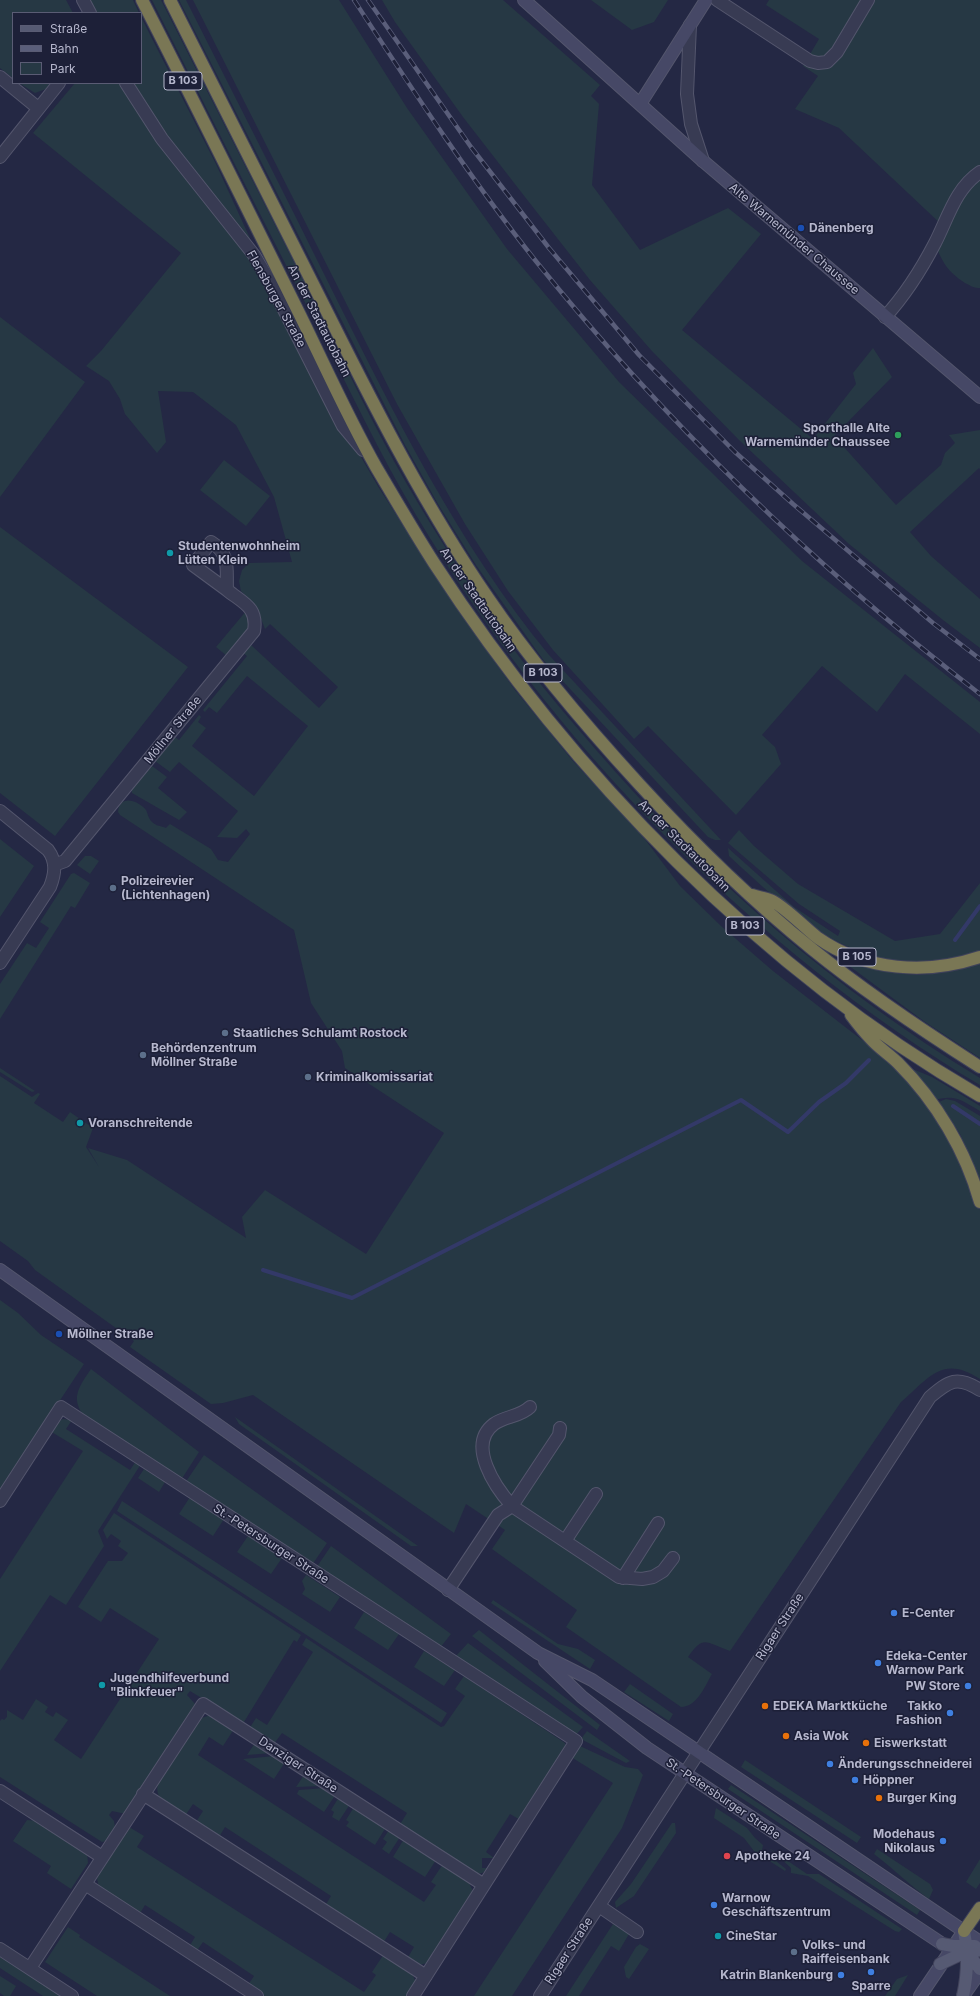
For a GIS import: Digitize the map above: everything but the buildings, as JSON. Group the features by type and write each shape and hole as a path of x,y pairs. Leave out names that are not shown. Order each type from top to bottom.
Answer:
{"highway":[{"name":"An der Stadtautobahn","path":"142,0 374,462 438,569 494,648 555,728 658,841 707,890 750,929 840,1002 932,1066 980,1096"},
{"name":"An der Stadtautobahn","path":"170,0 400,456 457,551 489,600 574,713 666,814 749,895 812,949 882,1003 980,1067"},
{"name":"B 105","path":"749,895 772,900 829,944 841,951 866,960 891,966 927,968 950,965 980,957"},
{"path":"840,1002 870,1039 898,1063 931,1101 956,1144 977,1190 980,1202"},
{"path":"966,1947 977,1912"}],"main road":[{"path":"940,1964 966,1947"},
{"path":"966,1947 980,1970"},
{"path":"963,1996 968,1974 966,1947"}],"street":[{"path":"83,0 89,12"},
{"name":"Alte Warnemünder Chaussee","path":"524,0 703,161 980,397"},
{"path":"640,104 706,0"},
{"path":"717,0 810,61 818,63 827,62 836,52 868,0"},
{"path":"690,25 687,94 690,124 703,161"},
{"path":"0,77 38,108"},
{"path":"0,156 58,84"},
{"name":"Flensburger Straße","path":"127,84 162,139 254,255 270,282 343,426 374,462"},
{"path":"885,317 909,288 935,244 955,198 965,185 980,172"},
{"name":"Möllner Straße","path":"52,860 65,861 70,856 254,631 256,621 250,607 227,590"},
{"path":"0,963 40,902 55,875 52,860 41,844 2,817"},
{"name":"St.-Petersburger Straße","path":"0,1270 538,1653 592,1680 699,1752 966,1947"},
{"name":"Rigaer Straße","path":"540,1996 930,1397 946,1384 958,1380 970,1383 980,1390"},
{"name":"St.-Petersburger Straße","path":"0,1500 61,1407 576,1741 484,1885"},
{"path":"530,1407 521,1414 493,1424 487,1432 483,1444 486,1468 500,1492 512,1506 623,1578 642,1579 653,1577 663,1571 673,1558"},
{"path":"448,1590 498,1516 512,1506 559,1435 560,1428"},
{"path":"565,1541 596,1494"},
{"path":"623,1578 658,1523"},
{"name":"St.-Petersburger Straße","path":"538,1653 582,1698 638,1741 685,1773 966,1947"},
{"name":"Danziger Straße","path":"30,1968 203,1704 484,1885"},
{"path":"0,1791 102,1857"},
{"path":"143,1794 426,1976"},
{"path":"84,1884 257,1996"},
{"path":"413,1996 484,1885"},
{"name":"Rigaer Straße","path":"599,1906 637,1932"},
{"path":"0,1949 72,1996"},
{"path":"920,1996 940,1964"},
{"path":"963,1996 980,1970"}],"green space":[{"path":"0,0 66,0 72,12 12,12 12,77 0,68"},
{"path":"83,0 133,0 139,12 89,12"},
{"path":"152,0 161,0 394,461 458,568 525,665 582,734 639,798 683,844 729,888 824,970 926,1044 980,1078 980,1085 896,1031 816,971 738,905 664,834 594,760 529,681 470,599 402,492 364,420"},
{"path":"179,0 186,0 403,429 429,477 486,569 516,613 549,655 721,840 715,840 708,837 544,661 476,565 438,504 405,445"},
{"path":"193,0 339,0 407,108 507,249 619,382 802,561 980,702 980,734 905,674 877,712 822,666 762,735 775,747 781,764 736,815 648,726 634,739 553,650 508,591 465,524 397,404"},
{"path":"382,0 503,0 600,85 591,96 599,104 592,185 640,250 728,208 761,234 682,330 813,439 856,384 853,373 873,348 892,377 834,436 896,505 941,465 945,453 955,443 949,435 980,430 980,469 979,468 910,532 931,556 980,599 980,648 849,544 739,440 651,350 590,280 463,117 395,22"},
{"path":"591,0 668,0 654,22 632,30"},
{"path":"769,0 980,0 980,288 971,286 959,279 943,262 935,244 943,226 839,128 795,109 818,76 803,66 819,39 766,5"},
{"path":"142,19 216,164 270,282 343,426 379,488 459,612 515,690 572,760 644,838 680,886 721,926 773,971 862,1040 898,1063 932,1077 980,1106 980,1111 962,1101 952,1098 931,1101 980,1202 980,1379 967,1372 956,1369 946,1369 937,1372 928,1378 901,1402 730,1651 706,1642 698,1645 688,1657 712,1674 700,1695 692,1704 681,1707 566,1627 577,1610 492,1549 505,1530 466,1504 454,1533 253,1395 223,1403 211,1404 130,1347 134,1341 35,1270 28,1261 0,1241 0,1076 32,1097 38,1093 40,1094 34,1103 63,1122 70,1112 93,1128 86,1147 99,1167 88,1148 127,1160 246,1238 242,1217 265,1190 366,1254 444,1133 345,1068 342,1051 311,1003 294,930 120,815 118,812 119,806 122,803 129,800 134,801 143,806 150,819 157,825 166,828 170,824 211,849 218,860 228,862 250,834 246,829 237,838 217,837 238,811 179,762 170,772 155,761 175,737 179,740 199,715 201,717 198,722 206,728 192,746 254,796 308,726 247,676 217,713 209,707 205,712 203,710 247,656 243,653 251,645 319,708 338,687 270,624 265,629 256,606 241,591 239,581 242,570 249,563 292,562 274,497 236,425 193,392 158,391 166,442 157,453 125,414 120,399 109,381 86,366 101,351 181,253 33,133 74,84 142,84"},
{"path":"21,84 49,84 46,89 35,93"},
{"path":"0,317 85,382 0,497"},
{"path":"224,460 270,496 246,526 200,490"},
{"path":"0,527 188,667 55,836 0,793"},
{"path":"247,610 250,624 247,632 227,656 216,647"},
{"path":"152,766 167,777 158,788 187,812 179,820 132,793 132,789"},
{"path":"739,830 754,846 798,884 895,941 940,934 980,883 980,950 940,959 904,961 872,955 841,944 813,927 785,906 729,856 728,848 794,907 838,936 840,931 799,904 728,843"},
{"path":"0,839 34,866 0,917"},
{"path":"85,856 91,856 99,861 90,874 77,865"},
{"path":"74,873 90,883 75,908 71,906 0,1019 0,984 27,943 36,948 49,928 40,922 71,874"},
{"path":"829,951 867,967 903,974 921,975 940,973 959,970 980,964 980,1058 925,1022"},
{"path":"0,1068 35,1091 32,1092 0,1072"},
{"path":"946,1099 955,1101 980,1116 980,1180 960,1134 939,1102"},
{"path":"0,1300 18,1313 41,1335 84,1364 0,1491"},
{"path":"91,1369 199,1452 181,1480 86,1418 78,1405 77,1399 80,1387"},
{"path":"235,1417 418,1546 411,1546 239,1424"},
{"path":"63,1419 72,1420 66,1429 130,1470 136,1461 141,1464 98,1531 104,1546 66,1605 50,1595 0,1671 0,1579 83,1451 50,1431 57,1422"},
{"path":"204,1455 327,1543 312,1565 185,1483"},
{"path":"144,1469 165,1482 159,1492 138,1478"},
{"path":"190,1497 224,1519 213,1536 179,1514"},
{"path":"122,1501 447,1713 441,1723 117,1511"},
{"path":"114,1513 301,1635 297,1642 294,1640 244,1722 241,1722 190,1691 187,1695 195,1704 194,1709 126,1814 112,1811 109,1815 114,1821 115,1828 106,1841 102,1842 0,1777 0,1721 7,1717 7,1710 23,1720 36,1699 48,1707 45,1712 53,1717 56,1712 68,1720 54,1740 81,1759 159,1639 110,1608 101,1622 78,1607 108,1561 122,1561 128,1553 118,1546 121,1541 111,1534 107,1539 103,1530"},
{"path":"248,1536 282,1558 271,1574 237,1552"},
{"path":"331,1546 451,1634 439,1649 316,1568"},
{"path":"306,1575 340,1597 330,1612 302,1594 305,1589 302,1581"},
{"path":"493,1600 558,1644 578,1649 595,1660 590,1669 491,1603"},
{"path":"364,1612 399,1634 388,1650 354,1628"},
{"path":"479,1630 600,1725 597,1730 472,1636"},
{"path":"306,1638 441,1727 444,1726 465,1696 455,1689 464,1676 565,1743 566,1748 522,1821 510,1814 486,1852 494,1858 482,1858 482,1868 490,1868 482,1873 476,1874 399,1826 407,1813 282,1733 273,1745 249,1729 256,1718 267,1725 313,1652 302,1645"},
{"path":"468,1643 583,1727 574,1737 454,1658"},
{"path":"424,1651 455,1670 444,1686 414,1667"},
{"path":"630,1684 673,1714 669,1721 624,1692"},
{"path":"210,1715 234,1729 223,1746 209,1737 198,1755 424,1902 436,1885 431,1882 443,1864 467,1879 473,1891 471,1898 427,1963 419,1965 407,1959 414,1947 390,1932 383,1943 325,1906 331,1896 225,1827 219,1837 196,1822 203,1811 193,1804 185,1816 170,1807 161,1799 158,1795 158,1783 199,1719"},
{"path":"587,1731 630,1761 626,1763 581,1739"},
{"path":"255,1743 272,1753 247,1755"},
{"path":"580,1746 625,1767 638,1769 643,1775 622,1828 512,1996 474,1996 613,1783 571,1757"},
{"path":"275,1756 285,1762 274,1779 243,1759"},
{"path":"745,1760 861,1837 857,1843 741,1767"},
{"path":"304,1775 322,1786 296,1787"},
{"path":"731,1785 920,1910 917,1915 728,1789"},
{"path":"325,1788 336,1794 324,1812 297,1794 299,1790"},
{"path":"339,1797 350,1804 339,1821 332,1817 334,1812 331,1810"},
{"path":"354,1807 386,1827 375,1845 346,1826 349,1822 346,1820"},
{"path":"716,1808 747,1828 763,1845 762,1850 786,1869 785,1871 754,1851 744,1838 714,1818"},
{"path":"27,1820 40,1821 87,1853 88,1863 71,1889 47,1873 51,1866 13,1841"},
{"path":"672,1823 675,1823 676,1833 634,1896 616,1908 615,1902 631,1884"},
{"path":"129,1827 144,1836 137,1847 364,1992 376,1975 372,1972 384,1954 398,1963 413,1976 415,1985 408,1996 265,1996 248,1985 254,1976 203,1942 196,1952 189,1947 195,1937 145,1905 139,1915 99,1888 97,1878"},
{"path":"389,1830 400,1837 389,1854 382,1849 387,1842 383,1839"},
{"path":"404,1839 436,1860 425,1877 393,1857"},
{"path":"769,1848 807,1874 819,1874 902,1929 899,1932 895,1931 808,1876 791,1873 791,1868"},
{"path":"877,1849 930,1884 933,1890 929,1899 874,1854"},
{"path":"980,1859 980,1883 976,1889 966,1882"},
{"path":"613,1924 629,1934 619,1951 611,1946 579,1996 566,1996"},
{"path":"68,1927 80,1935 79,1937 170,1996 97,1996 45,1962"},
{"path":"640,1944 649,1949 629,1979 626,1977 624,1967 636,1947"},
{"path":"0,1954 65,1996 43,1996 0,1968"},
{"path":"908,1975 895,1996 885,1996 897,1979"},
{"path":"0,1976 16,1986 10,1996 4,1996 0,1993"}],"waterway":[{"path":"955,940 980,906"},
{"path":"263,1270 352,1298 741,1100 788,1132 819,1102 846,1083 869,1060"},
{"path":"953,1106 980,1124"}],"railway":[{"path":"354,0 397,66 487,197 535,260 636,378 689,435 801,544 919,646 980,694"},
{"path":"368,0 471,147 549,248 639,355 735,452 793,504 933,623 980,659"}],"place":[{"name":"Dänenberg","path":"801,228"},
{"name":"Sporthalle Alte Warnemünder Chaussee","path":"898,435"},
{"name":"Studentenwohnheim Lütten Klein","path":"170,553"},
{"name":"Polizeirevier (Lichtenhagen)","path":"113,888"},
{"name":"Staatliches Schulamt Rostock","path":"225,1033"},
{"name":"Behördenzentrum Möllner Straße","path":"143,1055"},
{"name":"Kriminalkomissariat","path":"308,1077"},
{"name":"Voranschreitende","path":"80,1123"},
{"name":"Möllner Straße","path":"59,1334"},
{"name":"E-Center","path":"894,1613"},
{"name":"Edeka-Center Warnow Park","path":"878,1663"},
{"name":"Jugendhilfeverbund \"Blinkfeuer\"","path":"102,1685"},
{"name":"PW Store","path":"968,1686"},
{"name":"EDEKA Marktküche","path":"765,1706"},
{"name":"Takko Fashion","path":"950,1713"},
{"name":"Asia Wok","path":"786,1736"},
{"name":"Eiswerkstatt","path":"866,1743"},
{"name":"Änderungsschneiderei","path":"830,1764"},
{"name":"Höppner","path":"855,1780"},
{"name":"Burger King","path":"879,1798"},
{"name":"Modehaus Nikolaus","path":"943,1841"},
{"name":"Apotheke 24","path":"727,1856"},
{"name":"Warnow Geschäftszentrum","path":"714,1905"},
{"name":"CineStar","path":"718,1936"},
{"name":"Volks- und Raiffeisenbank","path":"794,1952"},
{"name":"Sparre","path":"871,1972"},
{"name":"Katrin Blankenburg","path":"841,1975"}]}
